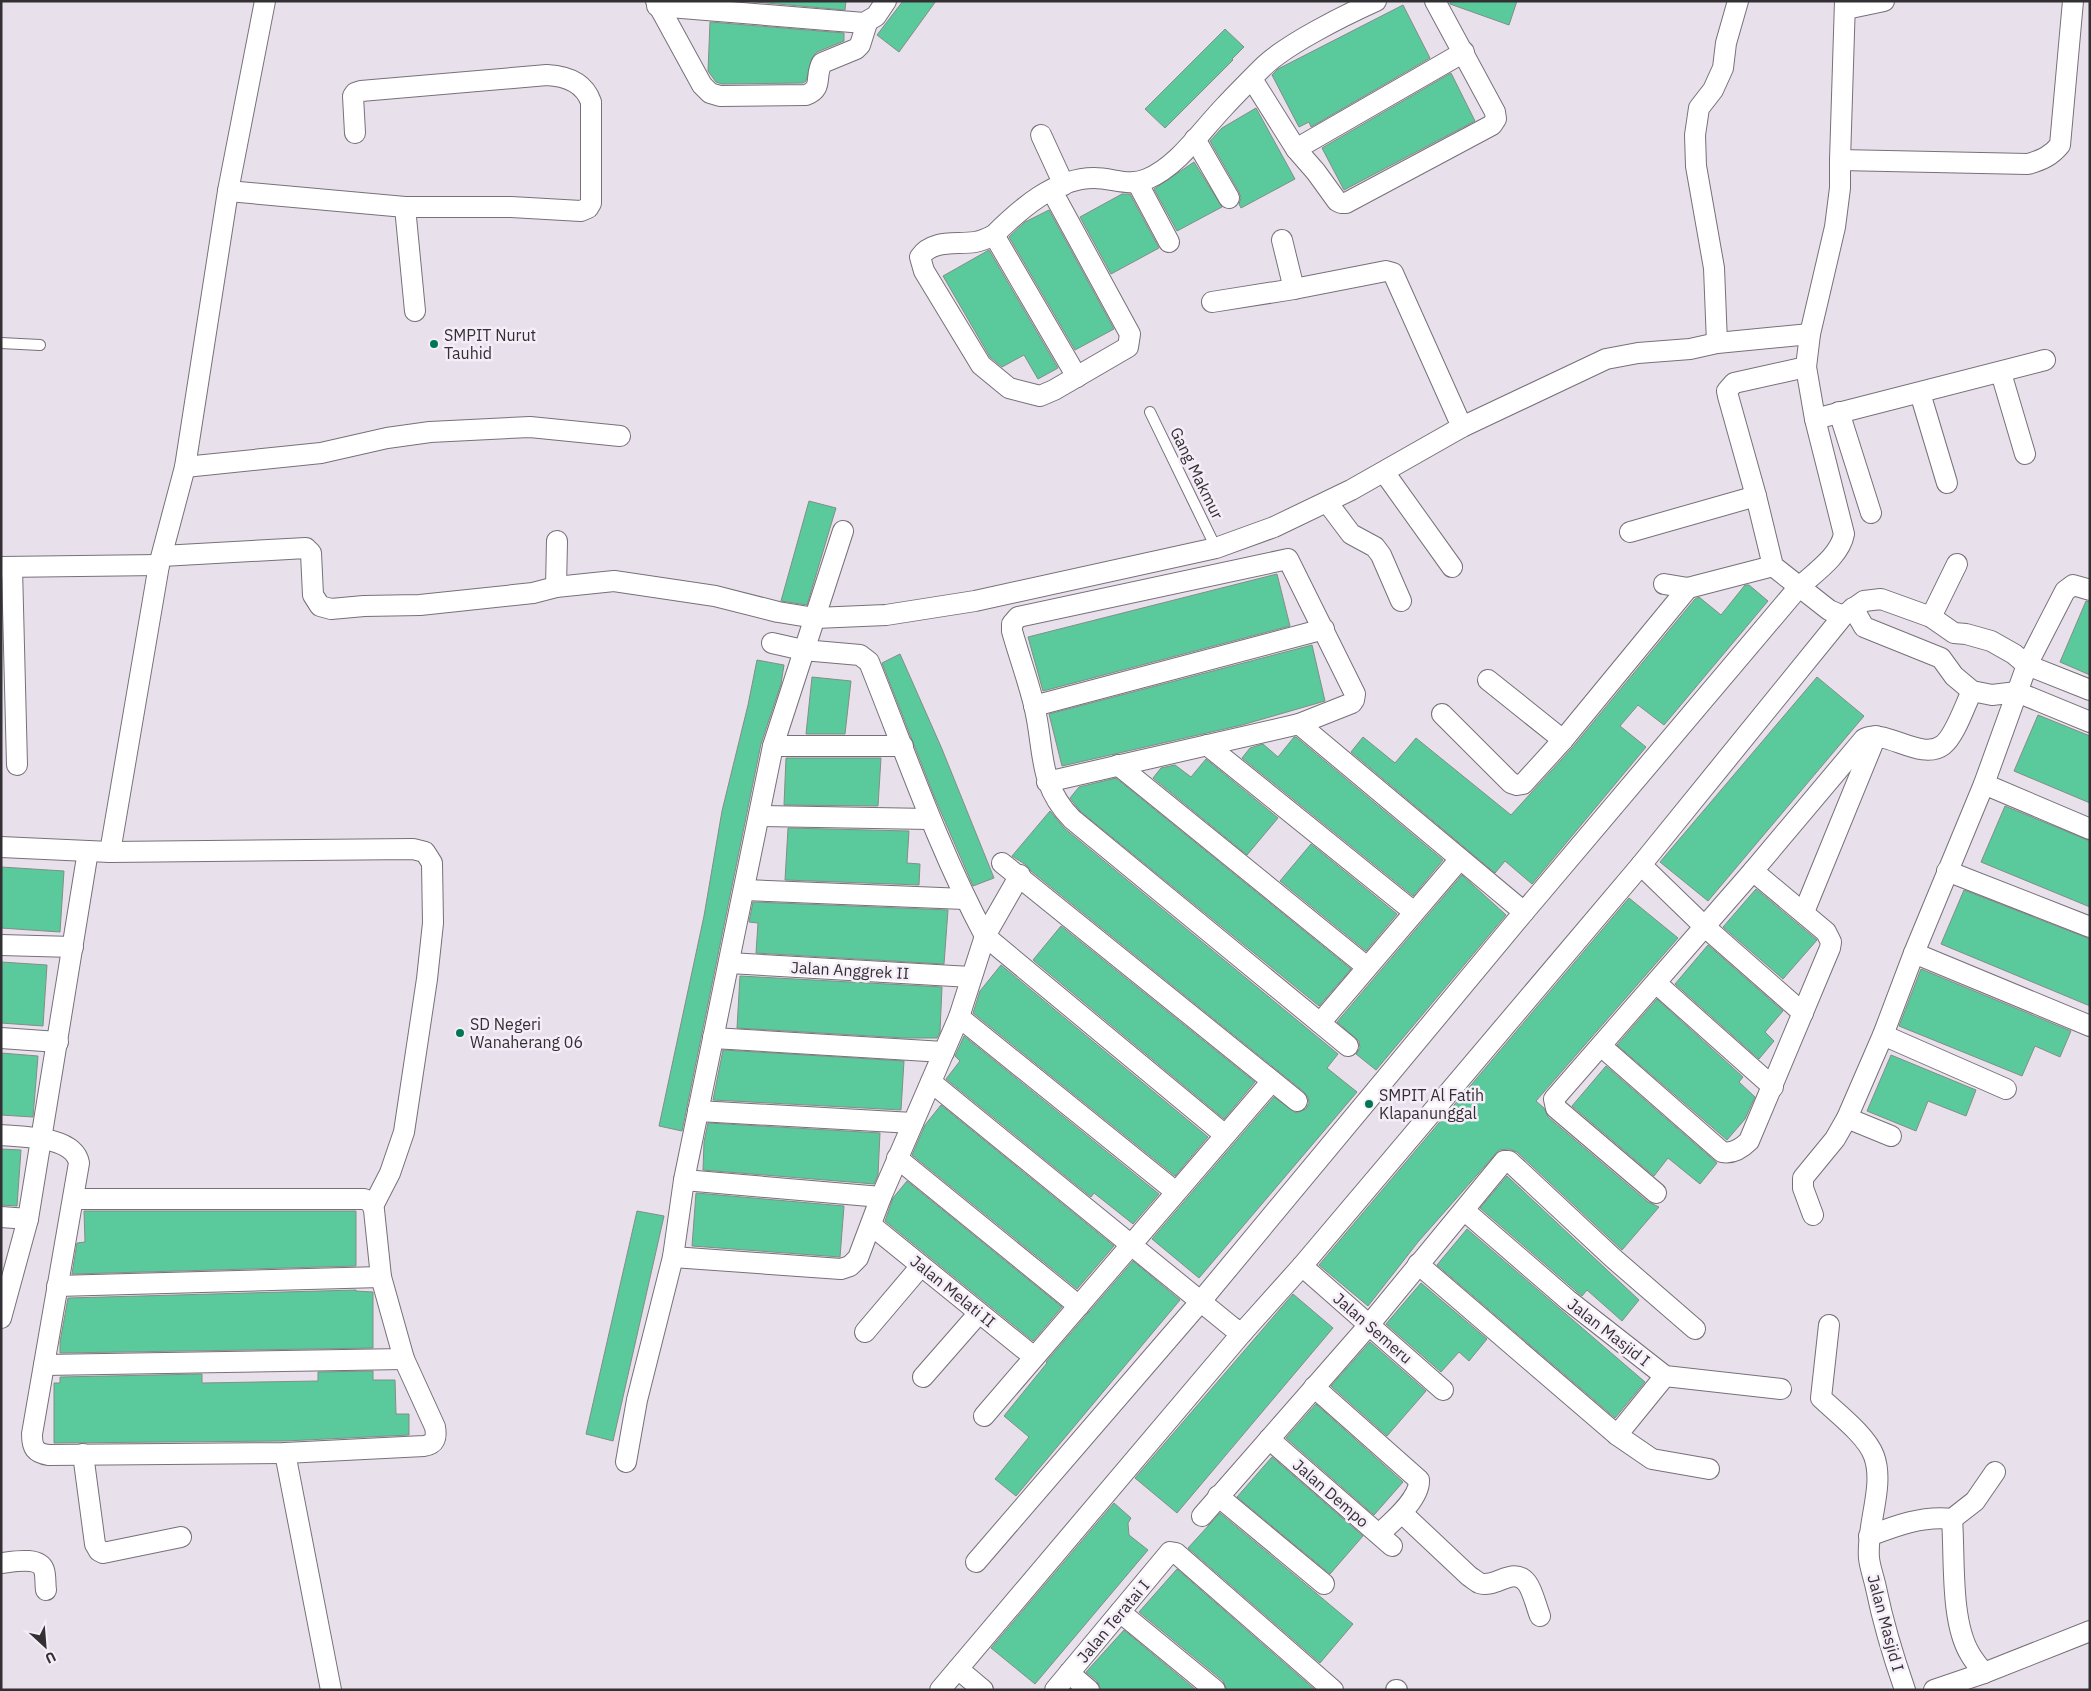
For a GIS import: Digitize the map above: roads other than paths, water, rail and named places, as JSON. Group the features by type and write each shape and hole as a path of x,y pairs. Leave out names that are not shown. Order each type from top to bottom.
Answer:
{"street":[{"path":"110,852 161,560 185,467 228,191 265,1"},
{"path":"657,4 702,85 710,93 720,96 806,95 817,87 822,63 856,49 867,23 876,16 886,1"},
{"path":"1041,135 1058,188 1130,334 1128,347 1077,378 1040,396 1009,388 981,365 924,271 920,257 924,251 930,247 952,243 976,242 994,235 1024,208 1058,188 1073,181 1094,178 1128,183 1147,179 1165,168 1263,67 1292,46 1376,1"},
{"path":"1252,79 1296,149 1337,200 1341,203 1346,203 1492,125 1496,120 1495,112 1435,1"},
{"path":"1718,343 1714,268 1696,166 1695,135 1699,108 1713,90 1723,68 1726,43 1738,1"},
{"path":"976,1562 1208,1306 1524,912 1804,592 1843,542 1844,534 1815,419 1806,367 1810,334 1835,227 1840,188 1846,5 1884,1"},
{"path":"1840,160 2028,164 2044,159 2054,153 2060,145 2073,1"},
{"path":"657,4 867,23"},
{"path":"1296,149 1464,52"},
{"path":"228,191 405,207 512,207 581,211 588,208 591,203 591,102 587,91 579,85 559,76 547,74 361,91 353,96 355,133"},
{"path":"1195,139 1229,198"},
{"path":"1137,182 1169,242"},
{"path":"405,207 415,311"},
{"path":"994,235 1077,378"},
{"path":"1282,240 1294,289"},
{"path":"1212,302 1294,289 1386,271 1393,273 1462,426"},
{"path":"17,765 7,567 161,560 306,548 311,552 313,595 320,606 331,609 364,606 420,605 533,593 556,587 614,581 715,596 778,612 815,618 886,615 975,601 1216,548 1274,527 1326,502 1384,472 1462,426 1606,359 1690,349 1718,343 1810,334"},
{"path":"1815,419 2001,373 2045,360"},
{"path":"1806,367 1734,383 1727,391 1756,496 1772,566 1804,592 1842,612 1864,627 1941,658 1954,676 1972,691 1992,696 2017,692 2090,722"},
{"path":"2001,373 2025,454"},
{"path":"1920,393 1947,483"},
{"path":"1839,412 1871,513"},
{"path":"185,467 321,453 394,437 430,432 530,427 620,436"},
{"path":"1384,472 1452,567"},
{"path":"1630,532 1756,496"},
{"path":"1326,502 1351,534 1375,547 1401,601"},
{"path":"626,1462 637,1400 673,1257 684,1180 774,746 842,531"},
{"path":"556,587 557,541"},
{"path":"1047,782 1299,724 1354,700 1354,694 1291,562 1284,558 1018,617 1012,624 1012,632 1034,706 1047,782 1056,801 1072,819 1348,1046"},
{"path":"1931,617 1958,564"},
{"path":"1664,584 1688,588 1772,566"},
{"path":"1813,1216 1803,1188 1803,1178 1835,1139 1847,1118 1883,1035 1914,953 1984,784 2027,665 2065,591 2073,585 2090,590"},
{"path":"1442,714 1511,783 1523,784 1563,740 1688,588"},
{"path":"940,1690 1237,1330 1302,1266 1640,865 1842,612 1864,602 1881,599 1931,617 1954,633 1966,634 1991,641 2014,654 2027,665 2090,690"},
{"path":"1034,706 1324,629"},
{"path":"1941,658 1954,633"},
{"path":"772,642 803,650 860,655 866,658 903,746 929,819 985,936 1225,1135"},
{"path":"1488,680 1563,740"},
{"path":"1656,1194 1554,1106 1554,1099 1753,871 1860,743 1868,737 1876,736 1904,745 1929,750 1942,746 1949,738 1972,691"},
{"path":"1299,724 1524,912"},
{"path":"1804,912 1876,736"},
{"path":"1207,745 1414,912"},
{"path":"774,746 903,746"},
{"path":"1118,765 1368,967"},
{"path":"1984,784 2090,829"},
{"path":"759,816 929,819"},
{"path":"1,847 110,852 413,849 425,852 432,864 433,915 427,979 404,1132 390,1173 373,1206 380,1277 404,1359 435,1427 437,1435 431,1445 286,1453 41,1454 32,1445 32,1434 79,1168 78,1158 70,1147 42,1139 1,1135"},
{"path":"1,1318 4,1296 28,1219 88,851"},
{"path":"1320,1023 1460,859"},
{"path":"1002,863 1020,875 1297,1101"},
{"path":"1640,865 1704,926 1803,1013"},
{"path":"1601,1046 1722,1152 1731,1152 1744,1146 1753,1137 1831,942 1826,932 1753,871"},
{"path":"1947,871 2090,927"},
{"path":"673,1257 841,1269 850,1266 858,1258 897,1158 959,1017 985,936 1020,875"},
{"path":"744,890 966,899"},
{"path":"1,945 73,947"},
{"path":"1914,953 2090,1026"},
{"name":"Jalan Anggrek II","path":"729,963 971,977"},
{"path":"1656,983 1773,1087"},
{"path":"959,1017 1176,1192"},
{"path":"1883,1035 2006,1090"},
{"path":"1,1038 58,1042"},
{"path":"713,1038 944,1052"},
{"path":"984,1416 1272,1081"},
{"path":"931,1082 1237,1330"},
{"path":"698,1111 913,1124"},
{"path":"1847,1118 1891,1136"},
{"path":"897,1158 1078,1306"},
{"path":"1202,1516 1369,1325 1418,1264 1465,1211 1502,1163 1509,1161 1614,1258 1695,1329"},
{"path":"684,1180 881,1197"},
{"path":"73,1199 364,1199 373,1206"},
{"name":"Jalan Masjid I","path":"1465,1211 1568,1300 1665,1376 1781,1389"},
{"path":"1,1217 28,1219"},
{"name":"Jalan Melati II","path":"871,1225 1034,1357"},
{"path":"1418,1264 1617,1435 1652,1458 1709,1469"},
{"path":"865,1332 921,1266"},
{"name":"Jalan Semeru","path":"1302,1266 1443,1390"},
{"path":"57,1286 380,1277"},
{"path":"922,1377 979,1312"},
{"name":"Jalan Masjid I","path":"1829,1325 1821,1398 1865,1441 1874,1454 1877,1466 1876,1488 1869,1536 1869,1558 1880,1608 1905,1690"},
{"path":"44,1365 404,1359"},
{"path":"1617,1435 1665,1376"},
{"path":"1314,1387 1419,1480 1418,1489 1402,1513 1469,1576 1480,1583 1491,1583 1515,1575 1521,1577 1528,1584 1540,1616"},
{"name":"Jalan Dempo","path":"1269,1439 1386,1540 1402,1513"},
{"path":"286,1453 331,1690"},
{"path":"83,1454 95,1544 99,1551 103,1553 181,1537"},
{"path":"1869,1536 1896,1526 1939,1517 1952,1519 1975,1501 1988,1485 1995,1472"},
{"path":"1218,1496 1324,1584"},
{"path":"1952,1519 1954,1582 1959,1617 1970,1654 1984,1673"},
{"name":"Jalan Teratai I","path":"1055,1690 1170,1552 1176,1553 1333,1690"},
{"path":"1,1563 26,1562 42,1566 45,1571 46,1590"},
{"path":"1120,1612 1215,1690"},
{"path":"1934,1690 1984,1673 2090,1631"},
{"path":"958,1669 983,1690"},
{"path":"1069,1673 1089,1690"}],"lane":[{"path":"1,343 40,345"},
{"name":"Gang Makmur","path":"1150,412 1216,548"}],"place":[{"name":"SMPIT Nurut Tauhid","path":"434,344"},
{"name":"SD Negeri Wanaherang 06","path":"460,1033"},
{"name":"SMPIT Al Fatih Klapanunggal","path":"1369,1104"}]}
